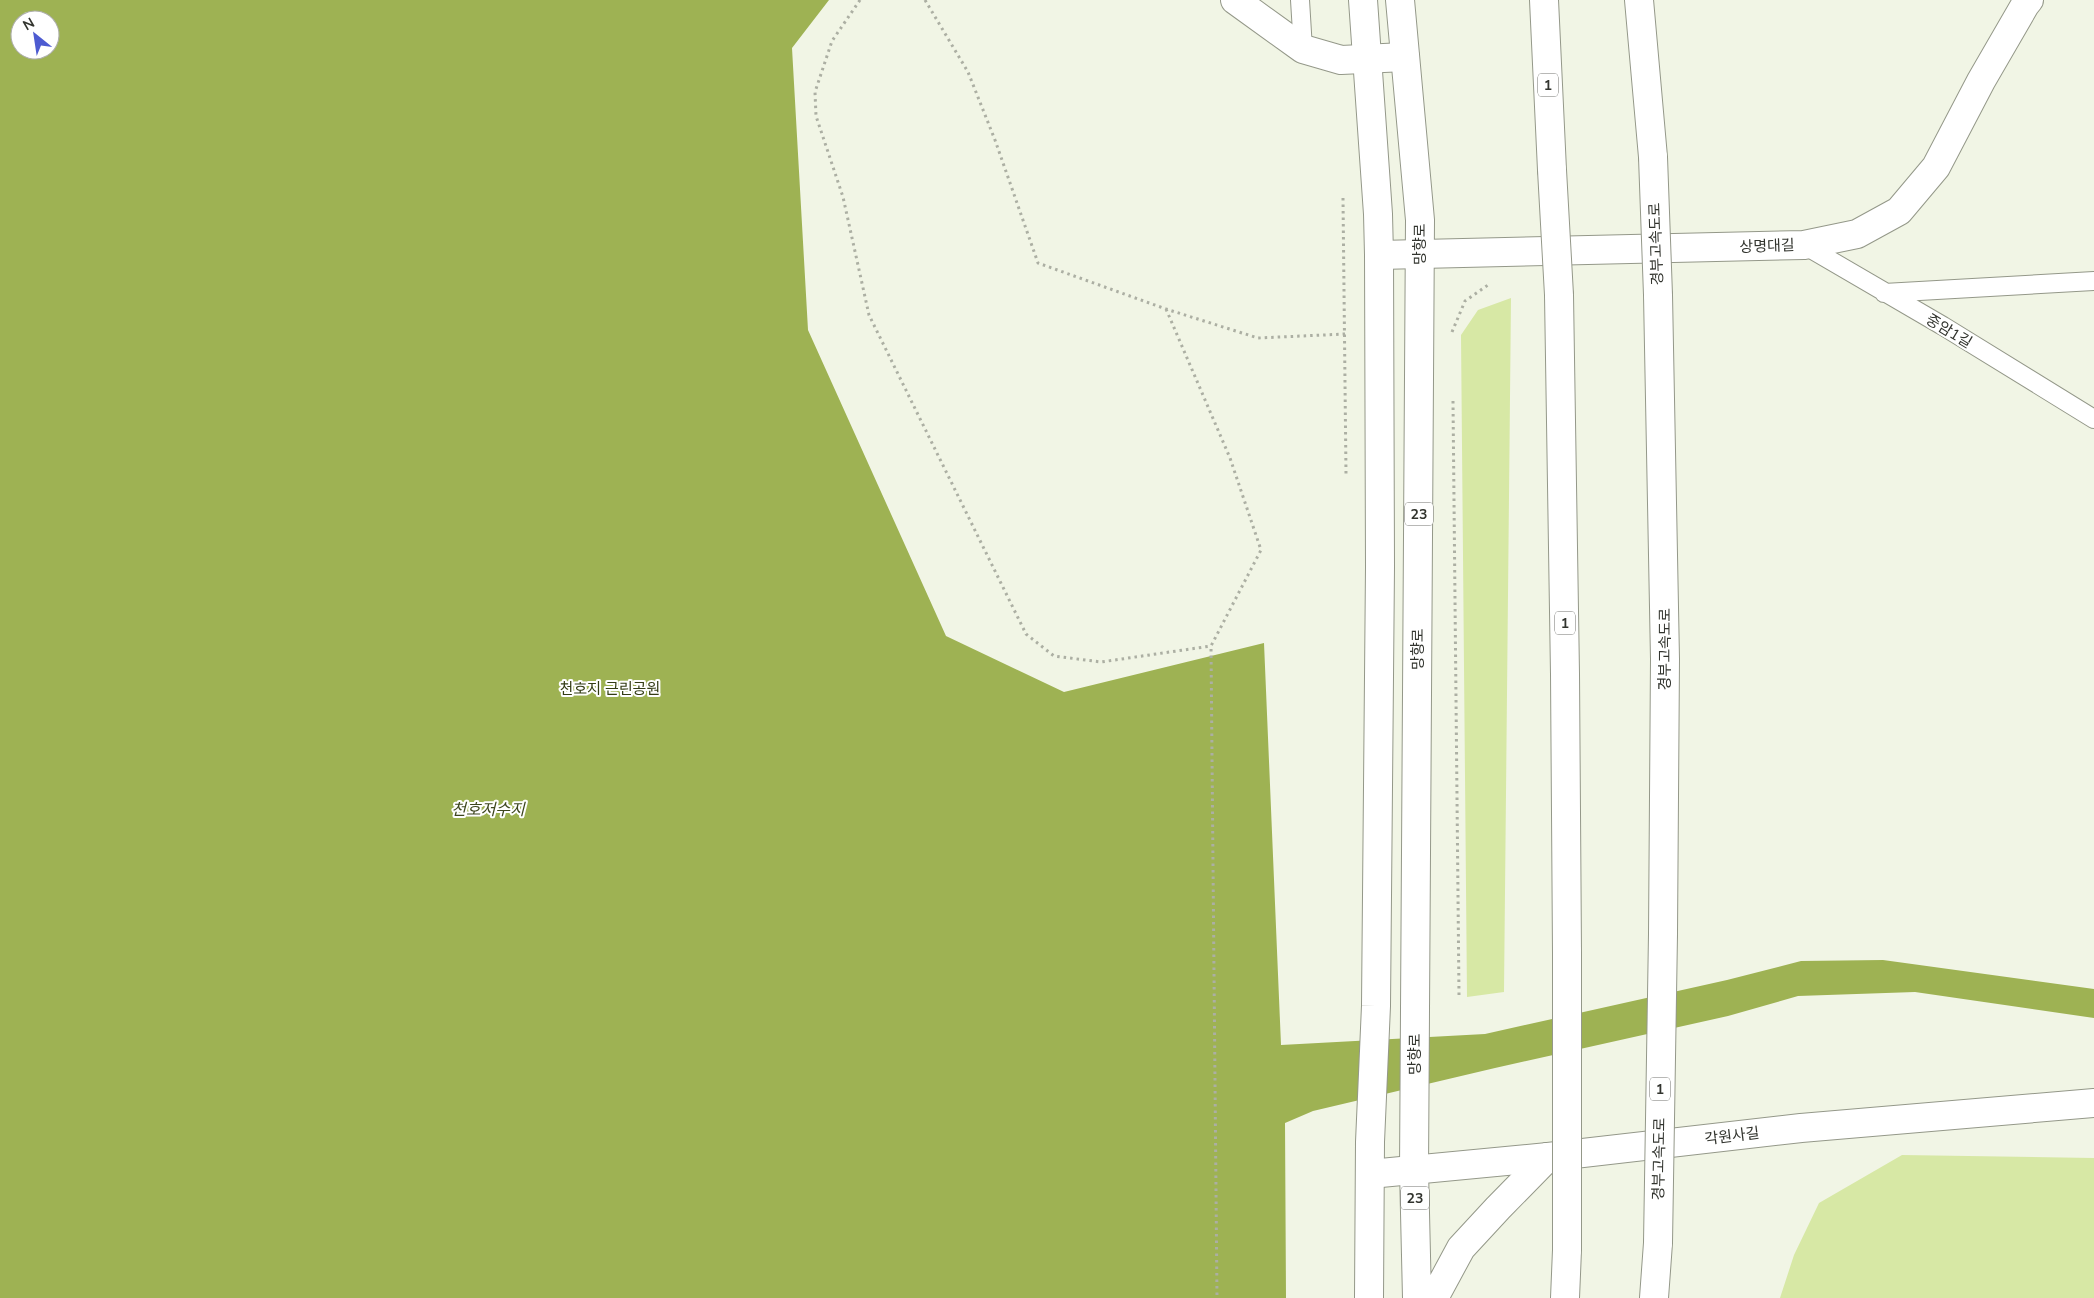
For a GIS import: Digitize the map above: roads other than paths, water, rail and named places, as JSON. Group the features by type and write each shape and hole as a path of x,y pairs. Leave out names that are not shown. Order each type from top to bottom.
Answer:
{"main road":[{"path":"1235,0 1303,50 1341,60 1405,57"},
{"path":"1363,0 1379,255 1380,567 1376,1006 1370,1142 1369,1298"},
{"name":"망향로","path":"1400,0 1420,220 1414,1170 1417,1298"},
{"name":"1","path":"1544,0 1559,295 1566,674 1565,1298"},
{"name":"경부고속도로","path":"1639,0 1653,157 1658,295 1665,659 1658,1243 1654,1298"},
{"name":"상명대길","path":"1379,255 1804,245 1857,234 1899,211 1936,167 1981,81 2024,5 2029,0"},
{"name":"각원사길","path":"1370,1174 1548,1157 1801,1128 2094,1103"},
{"path":"1434,1298 1461,1248 1548,1157"}],"lane":[{"path":"1300,0 1303,50"},
{"name":"중암1길","path":"1804,245 1884,294 1943,326 2094,419"},
{"path":"1884,294 2094,281"}],"water":[{"name":"천호저수지","path":"0,0 829,0 792,48 808,330 946,636 1064,692 1264,643 1281,1045 1485,1034 1727,980 1801,961 1883,960 2094,989 2094,1018 1915,992 1798,996 1728,1016 1313,1111 1285,1123 1286,1298 0,1298"}],"park label":[{"name":"천호지 근린공원","path":"610,689"}]}
